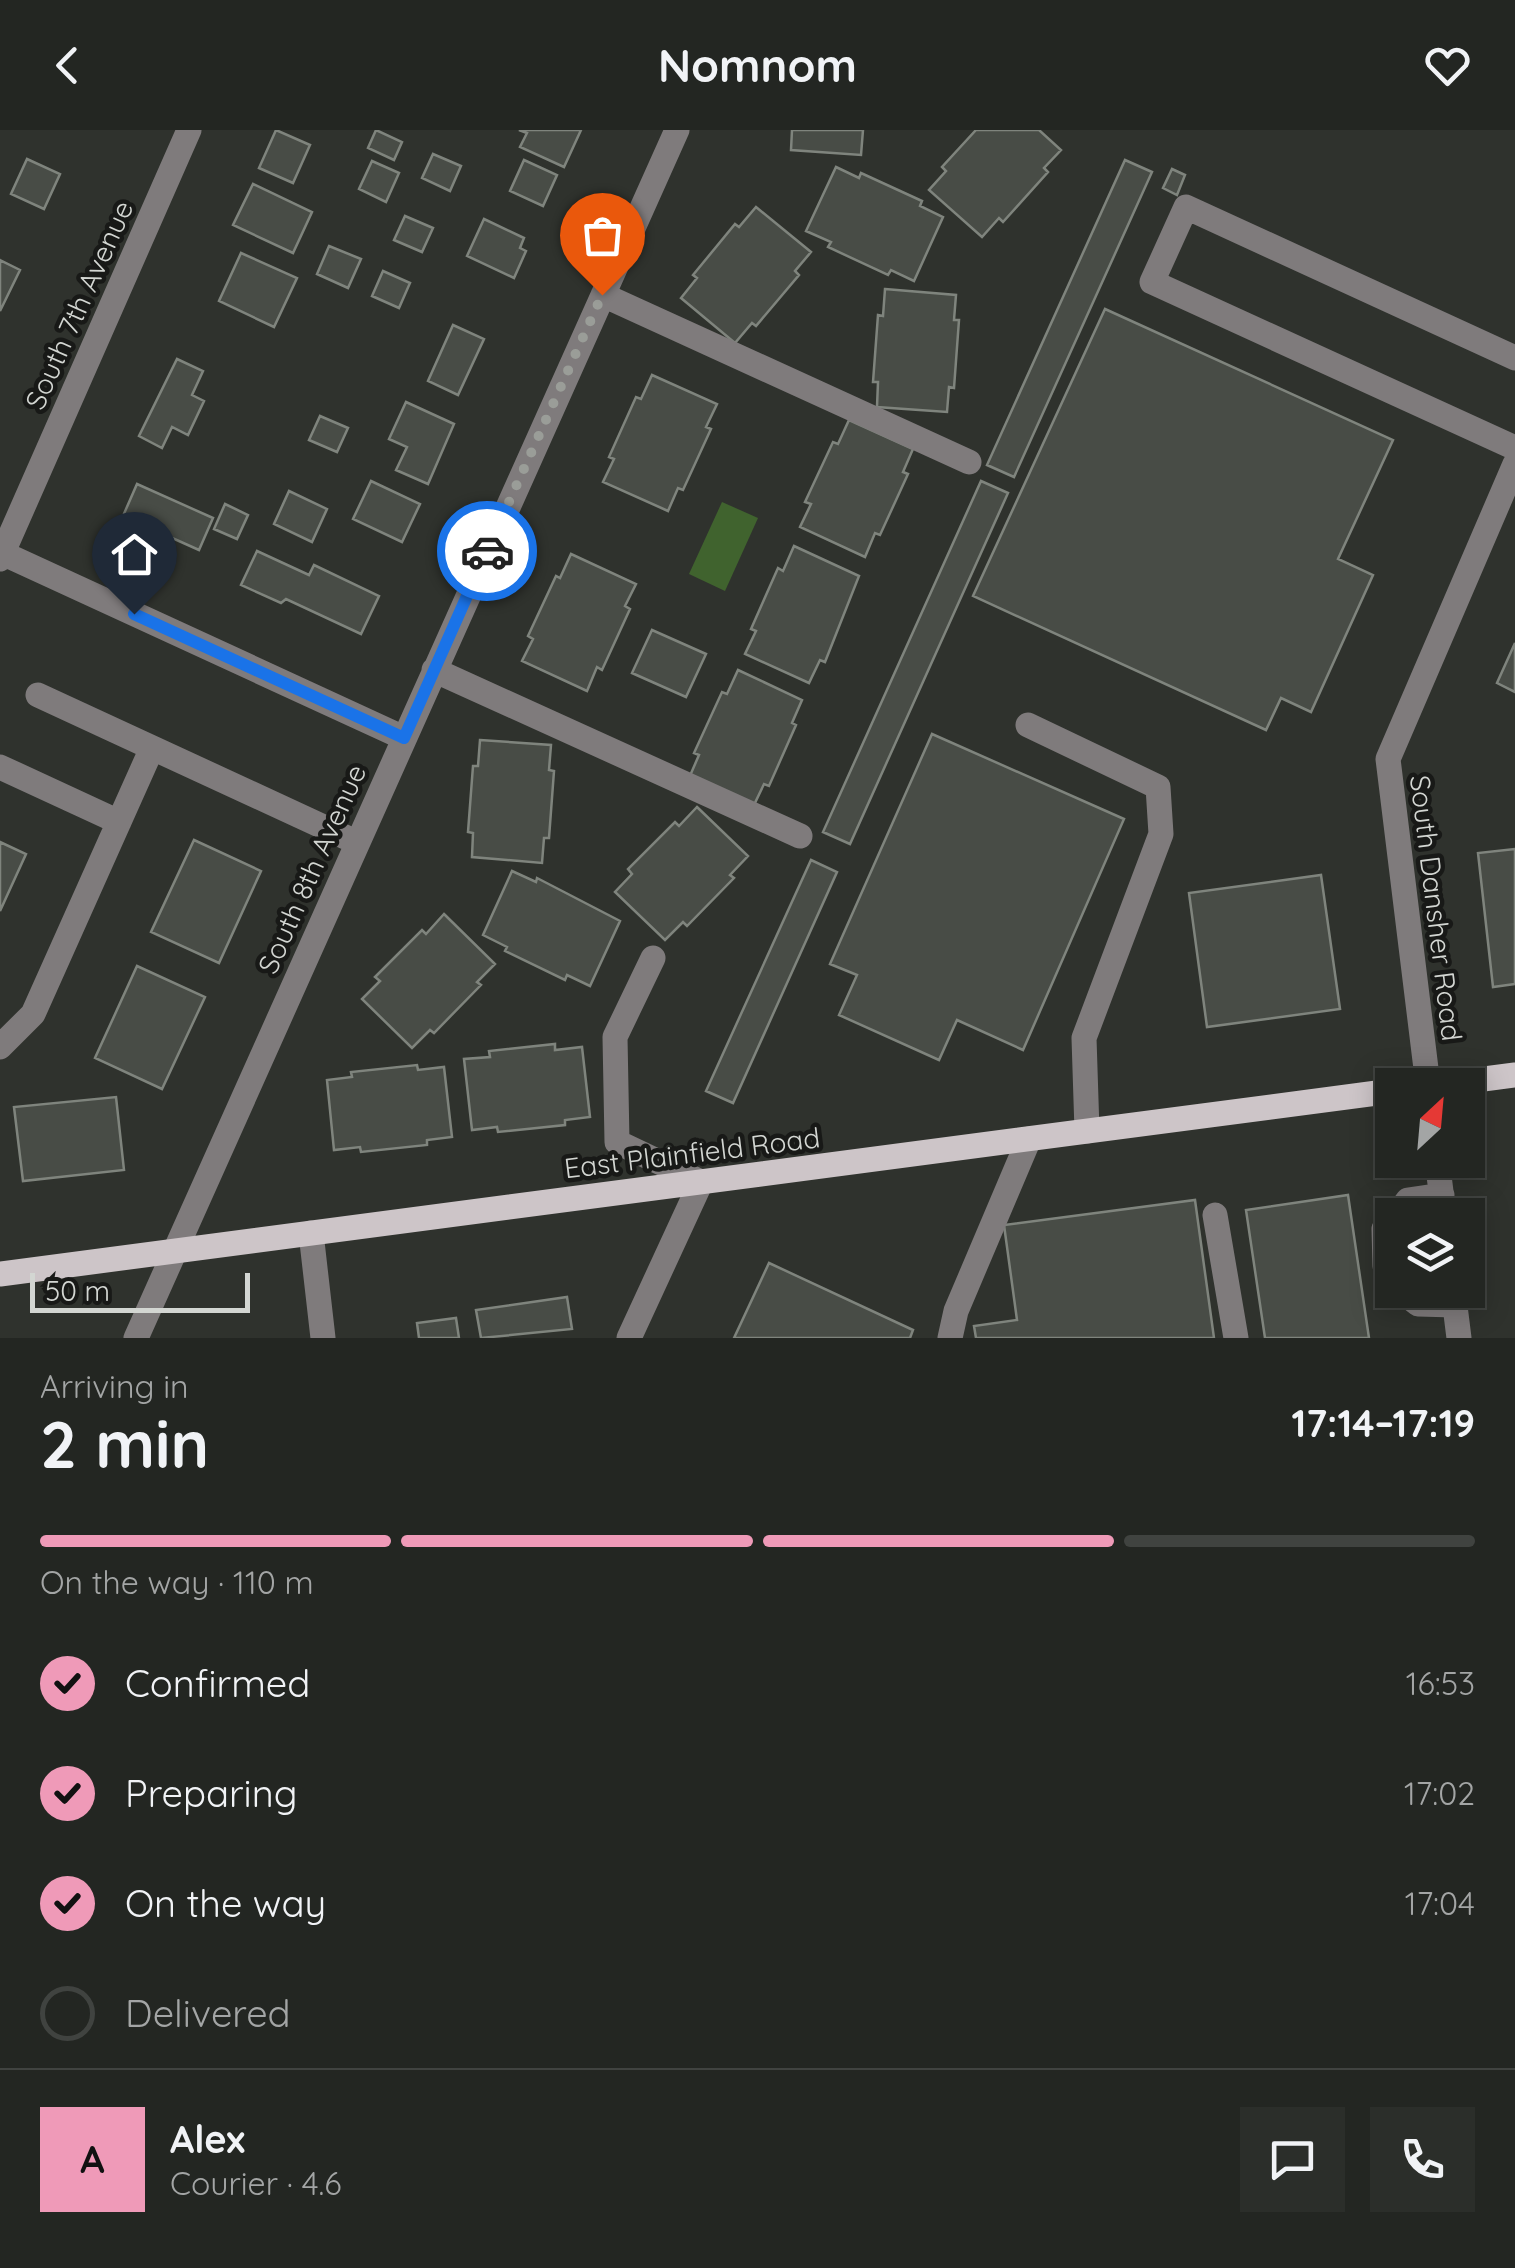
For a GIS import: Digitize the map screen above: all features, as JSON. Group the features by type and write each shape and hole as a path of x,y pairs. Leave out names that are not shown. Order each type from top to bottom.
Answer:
{"main road":[{"path":"1485,1079 1515,1075"},
{"name":"East Plainfield Road","path":"0,1274 1375,1093"}],"street":[{"name":"South 7th Avenue","path":"1,555 189,130"},
{"name":"South 8th Avenue","path":"136,1338 677,130"},
{"path":"1515,358 1186,207 1152,282 1515,448"},
{"path":"602,295 969,462"},
{"name":"South Dansher Road","path":"1426,1068 1388,759 1510,491 1515,464"},
{"path":"1,555 404,738"},
{"path":"434,670 800,836"},
{"path":"38,695 356,842"},
{"path":"1028,725 1158,787 1161,834 1084,1038 1086,1131"},
{"path":"0,1047 33,1014 152,748"},
{"path":"0,766 119,822"},
{"path":"629,1338 701,1182 653,1148 617,1142 615,1038 653,958"},
{"path":"950,1338 956,1311 1029,1138"},
{"path":"1215,1215 1236,1338"},
{"path":"310,1233 323,1338"},
{"path":"1455,1308 1459,1338"}],"shaded area":[{"path":"722,502 758,518 725,591 689,574"}],"building":[{"path":"276,130 310,145 293,183 259,168"},
{"path":"376,130 402,142 394,160 368,148"},
{"path":"519,130 581,130 564,167 520,147 527,133"},
{"path":"792,130 863,130 861,155 791,150"},
{"path":"976,130 1039,130 1061,150 1044,168 1048,172 1003,222 999,218 982,237 929,190 946,171 942,167"},
{"path":"433,154 461,166 450,191 422,178"},
{"path":"27,159 60,174 44,209 11,194"},
{"path":"524,160 557,175 543,206 510,191"},
{"path":"1125,160 1152,172 1014,477 987,465"},
{"path":"372,161 399,173 386,202 359,189"},
{"path":"836,167 859,178 861,173 922,201 920,206 943,217 914,281 891,270 888,275 828,247 831,242 806,231"},
{"path":"1172,169 1185,175 1177,195 1163,188"},
{"path":"253,184 312,212 293,253 233,225"},
{"path":"756,207 811,252 795,271 799,275 756,326 752,323 735,343 681,298 697,278 693,275 735,224 739,227"},
{"path":"405,216 433,228 422,252 394,240"},
{"path":"484,219 524,238 520,248 526,251 514,278 467,256"},
{"path":"329,246 361,259 348,288 317,274"},
{"path":"241,253 297,278 274,327 219,301"},
{"path":"0,260 20,270 0,311"},
{"path":"383,271 410,283 399,308 372,296"},
{"path":"885,289 956,295 954,320 959,320 954,388 949,387 947,412 877,407 878,382 873,382 878,315 883,316"},
{"path":"1105,309 1393,440 1338,559 1373,575 1311,712 1281,698 1266,730 973,596"},
{"path":"453,325 484,339 458,395 428,381"},
{"path":"177,359 203,371 192,395 204,401 188,435 172,427 162,448 139,436"},
{"path":"652,375 717,404 706,427 711,429 683,490 678,488 668,511 603,482 614,459 609,457 636,397 641,399"},
{"path":"406,402 454,424 428,484 396,470 407,447 389,439"},
{"path":"320,416 348,428 337,452 309,440"},
{"path":"849,420 913,449 903,472 908,474 880,535 875,533 865,557 800,527 811,504 805,502 833,442 838,444"},
{"path":"371,481 420,504 402,542 353,519"},
{"path":"981,481 1008,493 850,844 823,832"},
{"path":"137,484 213,518 199,550 123,516"},
{"path":"289,491 327,509 312,542 274,524"},
{"path":"225,504 248,515 237,539 214,529"},
{"path":"794,546 859,576 825,662 820,660 809,683 745,654 756,631 751,629 778,568 783,571"},
{"path":"257,551 309,575 314,565 379,596 361,634 286,599 281,603 241,585"},
{"path":"571,554 636,584 625,606 630,609 602,670 597,667 587,691 522,661 533,639 528,636 556,576 560,578"},
{"path":"652,630 706,654 686,697 632,673"},
{"path":"1515,643 1515,692 1497,683"},
{"path":"738,670 802,700 792,723 796,725 769,786 764,784 753,807 689,778 699,755 694,753 722,692 727,694"},
{"path":"932,734 1124,819 1023,1050 957,1020 939,1060 839,1015 857,975 830,964"},
{"path":"480,740 551,745 549,770 554,771 549,838 544,838 542,863 472,857 473,833 468,832 473,766 478,766"},
{"path":"697,807 748,856 730,875 734,878 687,926 683,922 665,940 615,892 632,874 628,869 675,822 679,826"},
{"path":"194,840 261,871 219,963 151,932"},
{"path":"0,842 26,854 0,911"},
{"path":"1515,849 1515,984 1493,987 1478,853"},
{"path":"811,860 837,872 733,1103 706,1091"},
{"path":"512,871 536,882 537,878 620,921 590,986 567,975 565,980 505,951 507,947 483,935"},
{"path":"1321,875 1340,1009 1207,1027 1189,893"},
{"path":"444,914 495,964 477,982 481,985 434,1033 430,1030 412,1048 362,999 380,981 375,977 422,930 426,934"},
{"path":"137,966 205,997 162,1089 95,1058"},
{"path":"555,1044 555,1050 582,1047 590,1117 565,1120 565,1125 498,1132 497,1127 472,1130 464,1059 490,1057 489,1051"},
{"path":"417,1065 418,1070 444,1067 452,1137 427,1140 427,1145 361,1152 360,1147 334,1150 327,1080 352,1077 351,1072"},
{"path":"116,1097 124,1170 23,1181 14,1107"},
{"path":"1348,1195 1369,1338 1265,1338 1246,1210"},
{"path":"1195,1200 1214,1338 976,1338 974,1326 1017,1320 1004,1225"},
{"path":"769,1263 913,1330 910,1338 734,1338"},
{"path":"567,1297 572,1329 481,1338 476,1310"},
{"path":"456,1318 459,1338 419,1338 417,1323"}],"way so far":[{"path":"487,551 602,295"}],"route":[{"path":"134,614 404,738 487,551"}]}
